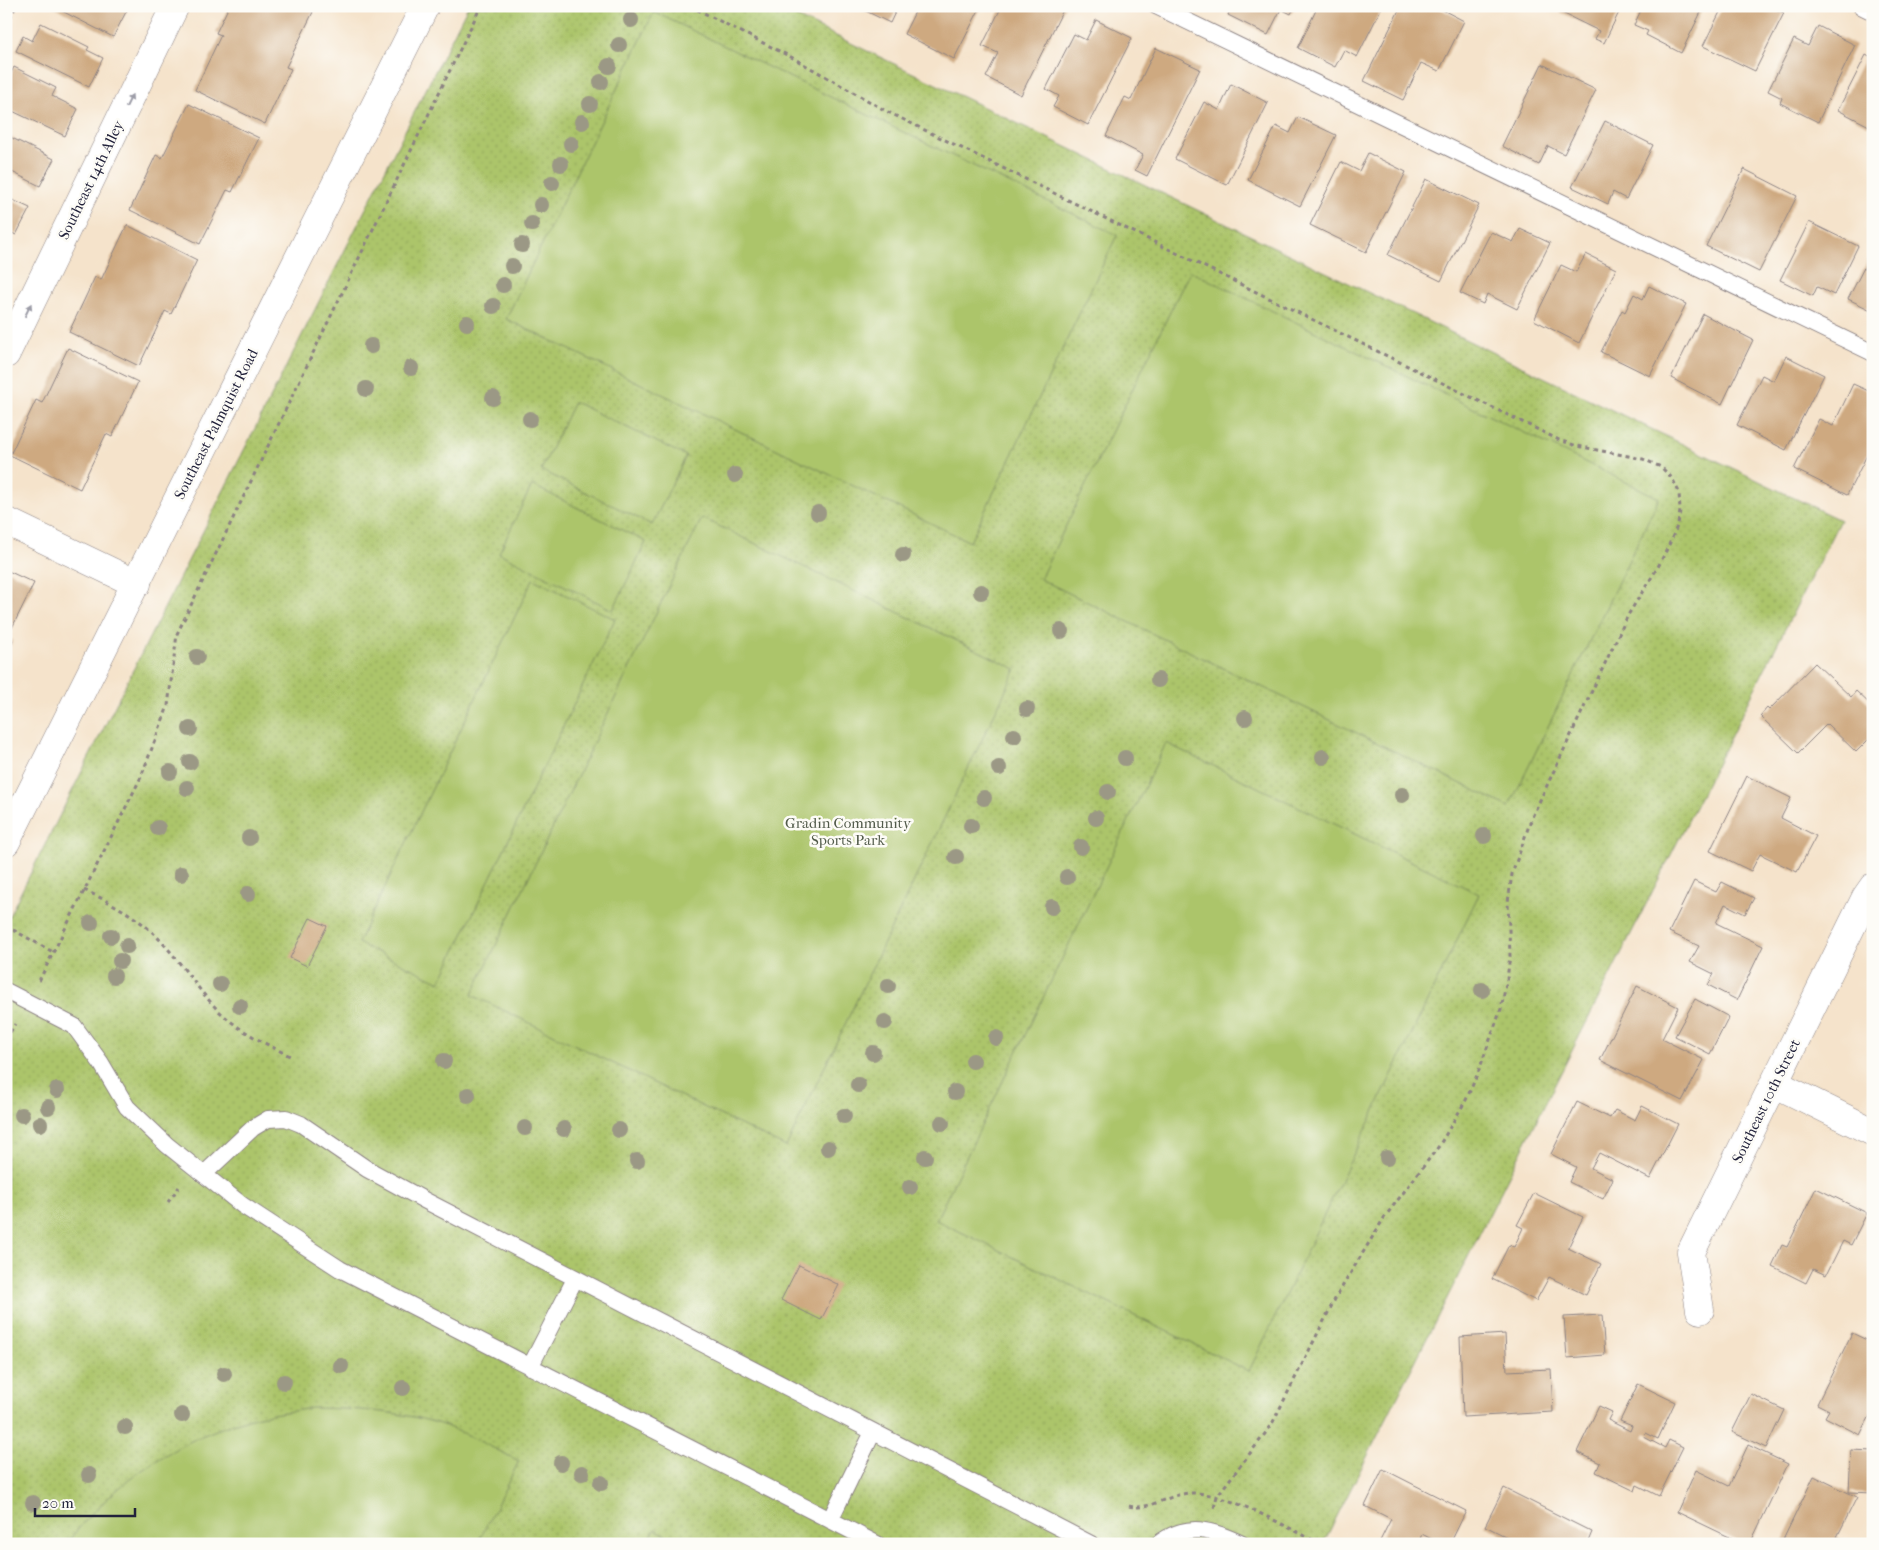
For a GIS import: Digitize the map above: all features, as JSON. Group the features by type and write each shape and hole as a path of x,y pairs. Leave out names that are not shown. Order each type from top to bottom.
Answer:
{"street":[{"name":"Southeast 14th Alley","path":"6,354 175,6"},
{"name":"Southeast Palmquist Road","path":"6,842 426,6"},
{"path":"6,520 136,584"},
{"name":"Southeast 10th Street","path":"1700,1310 1691,1252 1869,892"},
{"path":"1774,1083 1873,1132"}],"lane":[{"path":"1156,6 1873,353"},
{"path":"1861,6 1873,12"},
{"path":"6,990 74,1026 127,1107 167,1145 242,1205 340,1269 877,1544"},
{"path":"204,1174 253,1128 268,1119 286,1118 301,1124 368,1169 575,1279 1091,1544"},
{"path":"530,1367 575,1279"},
{"path":"830,1520 873,1432"},
{"path":"1158,1544 1172,1533 1189,1529 1208,1530 1242,1544"}],"path":[{"path":"6,25 16,6"},
{"path":"28,1002 141,777 168,706 177,634 481,6"},
{"path":"690,6 793,58 888,112 1559,440 1577,446 1643,459 1661,467 1672,478 1679,492 1680,511 1678,524 1668,547 1628,615 1532,817 1520,847 1512,874 1508,902 1510,956 1508,979 1492,1037 1466,1100 1438,1146 1380,1224 1336,1297 1271,1426 1217,1496 1208,1530"},
{"path":"6,13 11,15"},
{"path":"84,890 115,905 146,926 161,940 222,1014 264,1042 292,1057"},
{"path":"6,926 53,952"}],"green space":[{"name":"Gradin Community Sports Park","path":"468,6 774,6 1840,520 1323,1544 6,1544 6,922"},
{"path":"654,12 1117,235 970,542 506,319"},
{"path":"1190,271 1659,498 1509,807 1040,579"},
{"path":"574,402 686,456 652,525 541,470"},
{"path":"532,485 646,542 613,610 499,553"},
{"path":"702,518 1016,669 786,1147 472,995"},
{"path":"533,579 615,619 440,982 358,943"},
{"path":"1166,743 1479,894 1249,1371 936,1220"},
{"path":"312,1408 380,1412 430,1421 465,1434 519,1461 477,1544 66,1544 82,1524 119,1488 139,1472 183,1445 206,1434 252,1418"},
{"path":"655,1529 682,1544 647,1544"}],"building":[{"path":"52,6 120,6 127,10 113,37"},
{"path":"229,6 300,6 313,12 286,67 291,69 265,124 195,90 221,35 216,33"},
{"path":"856,6 898,6 890,23"},
{"path":"918,6 981,6 954,59 904,34"},
{"path":"1002,6 1065,6 1021,95 986,77 998,53 982,46"},
{"path":"1232,6 1295,6 1291,14 1281,9 1268,35 1228,15"},
{"path":"1318,6 1376,6 1381,9 1357,57 1344,50 1335,67 1298,48"},
{"path":"1401,6 1435,6 1464,21 1439,71 1421,63 1403,100 1364,81"},
{"path":"1558,6 1622,6 1604,43 1595,39 1599,31 1556,10"},
{"path":"1643,6 1704,6 1681,53 1646,35 1648,31 1634,25"},
{"path":"1723,6 1769,6 1784,13 1755,71 1703,46"},
{"path":"1096,20 1132,38 1088,125 1053,107 1059,96 1046,89 1074,34 1086,40"},
{"path":"41,23 89,47 87,50 103,58 89,87 16,51 23,36 32,41"},
{"path":"1818,26 1855,45 1818,122 1780,103 1782,98 1768,91 1794,39 1808,46"},
{"path":"1156,48 1200,69 1147,176 1135,170 1143,155 1106,136 1125,97 1131,100"},
{"path":"1866,55 1873,59 1873,128 1838,110"},
{"path":"1542,64 1596,90 1564,154 1548,146 1539,165 1502,146"},
{"path":"14,67 56,88 52,96 78,109 65,136 6,108 6,83"},
{"path":"1231,84 1268,103 1227,185 1175,159 1204,102 1219,110"},
{"path":"189,104 259,138 232,192 227,190 200,244 130,210 156,155 162,158"},
{"path":"1298,117 1336,135 1300,206 1248,180 1276,126 1290,133"},
{"path":"1605,121 1653,145 1626,199 1613,192 1608,204 1572,187"},
{"path":"6,135 54,159 40,186 6,169"},
{"path":"1368,153 1406,172 1366,252 1310,225 1341,162 1359,171"},
{"path":"1744,169 1797,196 1759,272 1706,246"},
{"path":"1426,179 1479,205 1441,281 1388,255"},
{"path":"6,197 30,208 16,235 6,230"},
{"path":"1809,222 1858,246 1834,295 1817,287 1813,296 1780,280"},
{"path":"127,225 197,260 171,314 165,311 139,366 69,332 95,277 101,280"},
{"path":"1520,229 1550,243 1517,309 1487,294 1483,304 1460,293 1491,232 1513,242"},
{"path":"1873,250 1873,311 1848,299"},
{"path":"1586,254 1616,269 1579,343 1534,320 1561,265 1576,272"},
{"path":"1649,286 1686,304 1650,376 1601,352 1622,310 1625,312 1634,294 1643,299"},
{"path":"1703,314 1753,340 1722,404 1671,378"},
{"path":"68,348 138,382 112,437 106,434 80,489 10,455 36,400 42,403"},
{"path":"1786,356 1824,375 1786,450 1737,425 1762,375 1774,381"},
{"path":"1853,384 1873,393 1873,443 1847,495 1794,469 1819,419 1833,426"},
{"path":"6,570 34,583 7,638 13,640 6,654"},
{"path":"1815,663 1851,697 1856,691 1873,707 1873,735 1856,752 1827,724 1798,753 1760,716 1767,708 1769,710"},
{"path":"1747,776 1791,798 1781,818 1816,836 1797,872 1760,854 1751,871 1710,851"},
{"path":"1694,881 1716,892 1722,882 1754,898 1745,914 1725,904 1716,923 1763,946 1737,1000 1708,985 1714,974 1690,962 1699,946 1669,932"},
{"path":"310,918 327,926 307,966 290,958"},
{"path":"1637,986 1678,1007 1662,1039 1704,1060 1682,1101 1600,1060"},
{"path":"1695,999 1729,1017 1710,1054 1675,1036"},
{"path":"1577,1102 1610,1118 1615,1110 1635,1120 1642,1106 1678,1124 1650,1179 1599,1153 1591,1168 1613,1179 1603,1199 1569,1182 1576,1167 1551,1154"},
{"path":"1816,1188 1867,1213 1851,1245 1843,1241 1826,1275 1813,1269 1806,1283 1772,1266 1782,1245 1787,1247"},
{"path":"1534,1193 1583,1217 1568,1248 1601,1264 1586,1295 1549,1277 1536,1301 1492,1279 1509,1245 1514,1247 1523,1228 1517,1225"},
{"path":"799,1265 839,1285 821,1320 781,1300"},
{"path":"1602,1315 1605,1355 1567,1358 1564,1317"},
{"path":"1852,1333 1873,1343 1873,1410 1860,1435 1825,1417 1829,1410 1817,1404"},
{"path":"1505,1334 1507,1371 1551,1369 1553,1412 1463,1417 1460,1337"},
{"path":"1638,1384 1675,1402 1658,1439 1646,1433 1644,1437 1665,1448 1669,1440 1683,1447 1659,1496 1637,1485 1635,1491 1596,1472 1600,1463 1577,1452 1599,1406 1612,1412 1608,1420 1630,1431 1632,1426 1620,1421"},
{"path":"1751,1394 1784,1410 1766,1448 1732,1432"},
{"path":"1748,1445 1788,1464 1750,1544 1744,1544 1677,1512 1696,1470 1729,1486"},
{"path":"1851,1450 1873,1451 1873,1493 1849,1492"},
{"path":"1383,1469 1466,1511 1450,1544 1441,1544 1422,1534 1418,1544 1385,1544 1380,1541 1391,1519 1365,1506"},
{"path":"1814,1476 1857,1497 1837,1537 1851,1544 1781,1544"},
{"path":"1504,1488 1592,1532 1587,1544 1521,1544 1485,1526"}]}
